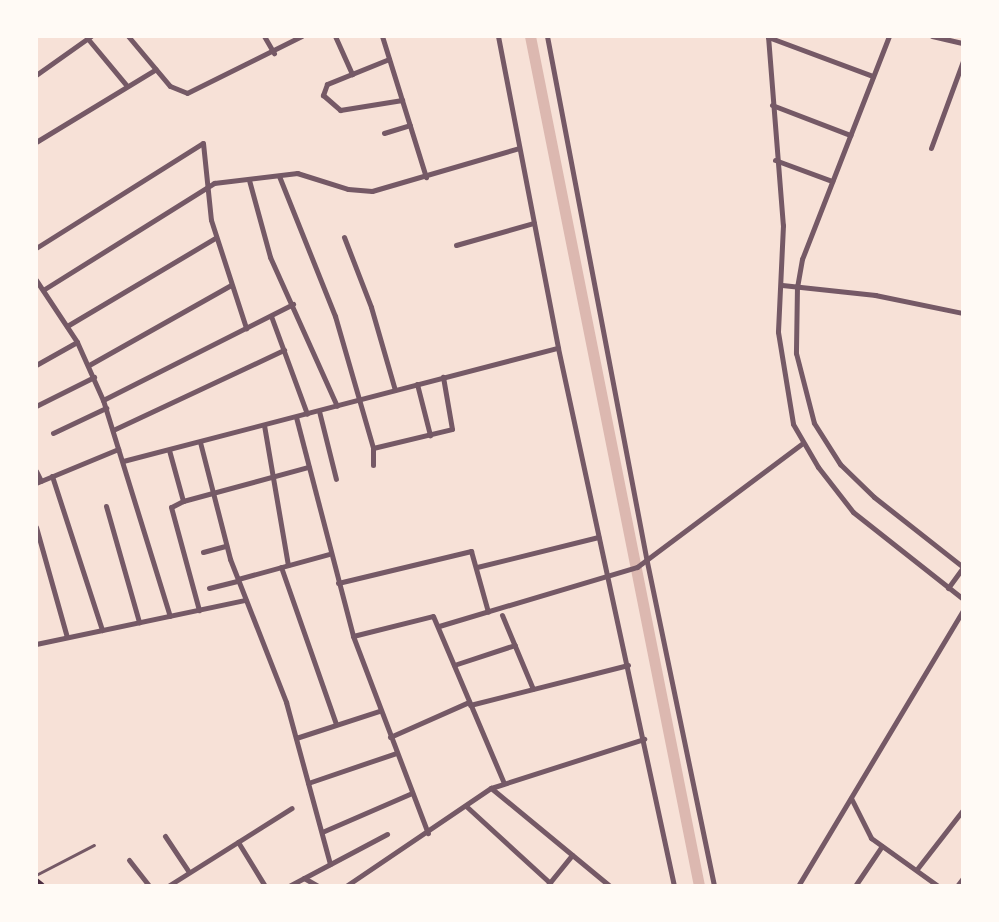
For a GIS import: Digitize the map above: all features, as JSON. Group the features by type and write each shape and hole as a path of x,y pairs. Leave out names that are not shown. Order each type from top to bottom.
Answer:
{"main road":[{"path":"36,882 41,886"}],"street":[{"path":"128,36 175,90 193,93 274,53 302,36"},
{"path":"264,36 274,53"},
{"path":"334,36 352,74"},
{"path":"382,36 426,177"},
{"path":"498,36 558,348 606,576 644,738 674,886"},
{"path":"547,36 647,562 714,886"},
{"path":"889,36 832,181 797,286 799,377 826,444 856,482 963,567 948,588"},
{"path":"932,36 963,43"},
{"path":"873,76 768,37 775,160 783,224 782,285 778,316 782,376 787,406 803,443 853,512 963,599"},
{"path":"36,76 90,38 127,86"},
{"path":"389,59 324,86 323,96 332,107 402,100"},
{"path":"932,148 963,61"},
{"path":"36,142 156,69"},
{"path":"772,105 850,135"},
{"path":"384,133 410,125"},
{"path":"36,248 203,143 210,186 215,238 246,328"},
{"path":"43,290 210,186 279,176 313,176 360,191 426,177 519,148"},
{"path":"775,160 832,181"},
{"path":"279,176 335,316 373,448 373,464"},
{"path":"248,180 270,257 293,304 337,406"},
{"path":"456,245 534,223"},
{"path":"344,237 371,307 395,390"},
{"path":"67,326 215,238"},
{"path":"36,280 77,342 94,376 106,408 170,616"},
{"path":"782,285 875,295 963,313"},
{"path":"89,366 231,286"},
{"path":"103,400 293,304"},
{"path":"271,316 307,414"},
{"path":"36,365 77,342"},
{"path":"123,462 558,348"},
{"path":"112,430 284,350"},
{"path":"36,406 94,376"},
{"path":"373,448 430,436 454,427 443,378"},
{"path":"417,384 430,436"},
{"path":"53,433 106,408"},
{"path":"319,411 336,479"},
{"path":"296,417 329,554 353,636 379,711 428,833"},
{"path":"264,424 271,477 288,566"},
{"path":"200,442 226,546 245,600 280,684 330,864"},
{"path":"439,626 637,567 647,562 803,443"},
{"path":"36,471 38,482 118,449"},
{"path":"169,450 183,501"},
{"path":"199,610 171,507 183,501 308,467"},
{"path":"52,476 102,630"},
{"path":"106,506 139,622"},
{"path":"36,527 67,637"},
{"path":"477,567 598,537"},
{"path":"203,552 226,546"},
{"path":"338,583 470,551 477,567 488,612"},
{"path":"209,588 329,554"},
{"path":"281,568 336,724"},
{"path":"36,644 245,600"},
{"path":"798,886 963,610"},
{"path":"353,636 429,614 439,626 504,783"},
{"path":"502,615 533,689"},
{"path":"454,665 515,645"},
{"path":"390,737 470,703 628,665"},
{"path":"296,738 379,711"},
{"path":"346,886 428,833 491,788 644,738"},
{"path":"308,783 396,753"},
{"path":"491,788 572,855 603,884 610,886"},
{"path":"322,832 412,793"},
{"path":"852,798 865,830 882,846 917,869 938,886"},
{"path":"466,806 549,884 572,855"},
{"path":"168,886 292,808"},
{"path":"917,869 963,810"},
{"path":"290,886 387,834"},
{"path":"165,836 189,872"},
{"path":"238,842 265,886"},
{"path":"855,886 882,846"},
{"path":"129,860 149,886"},
{"path":"304,878 318,886"},
{"path":"957,886 963,878"}],"lane":[{"path":"36,876 94,845"}],"waterway":[{"path":"530,36 699,886"}]}
